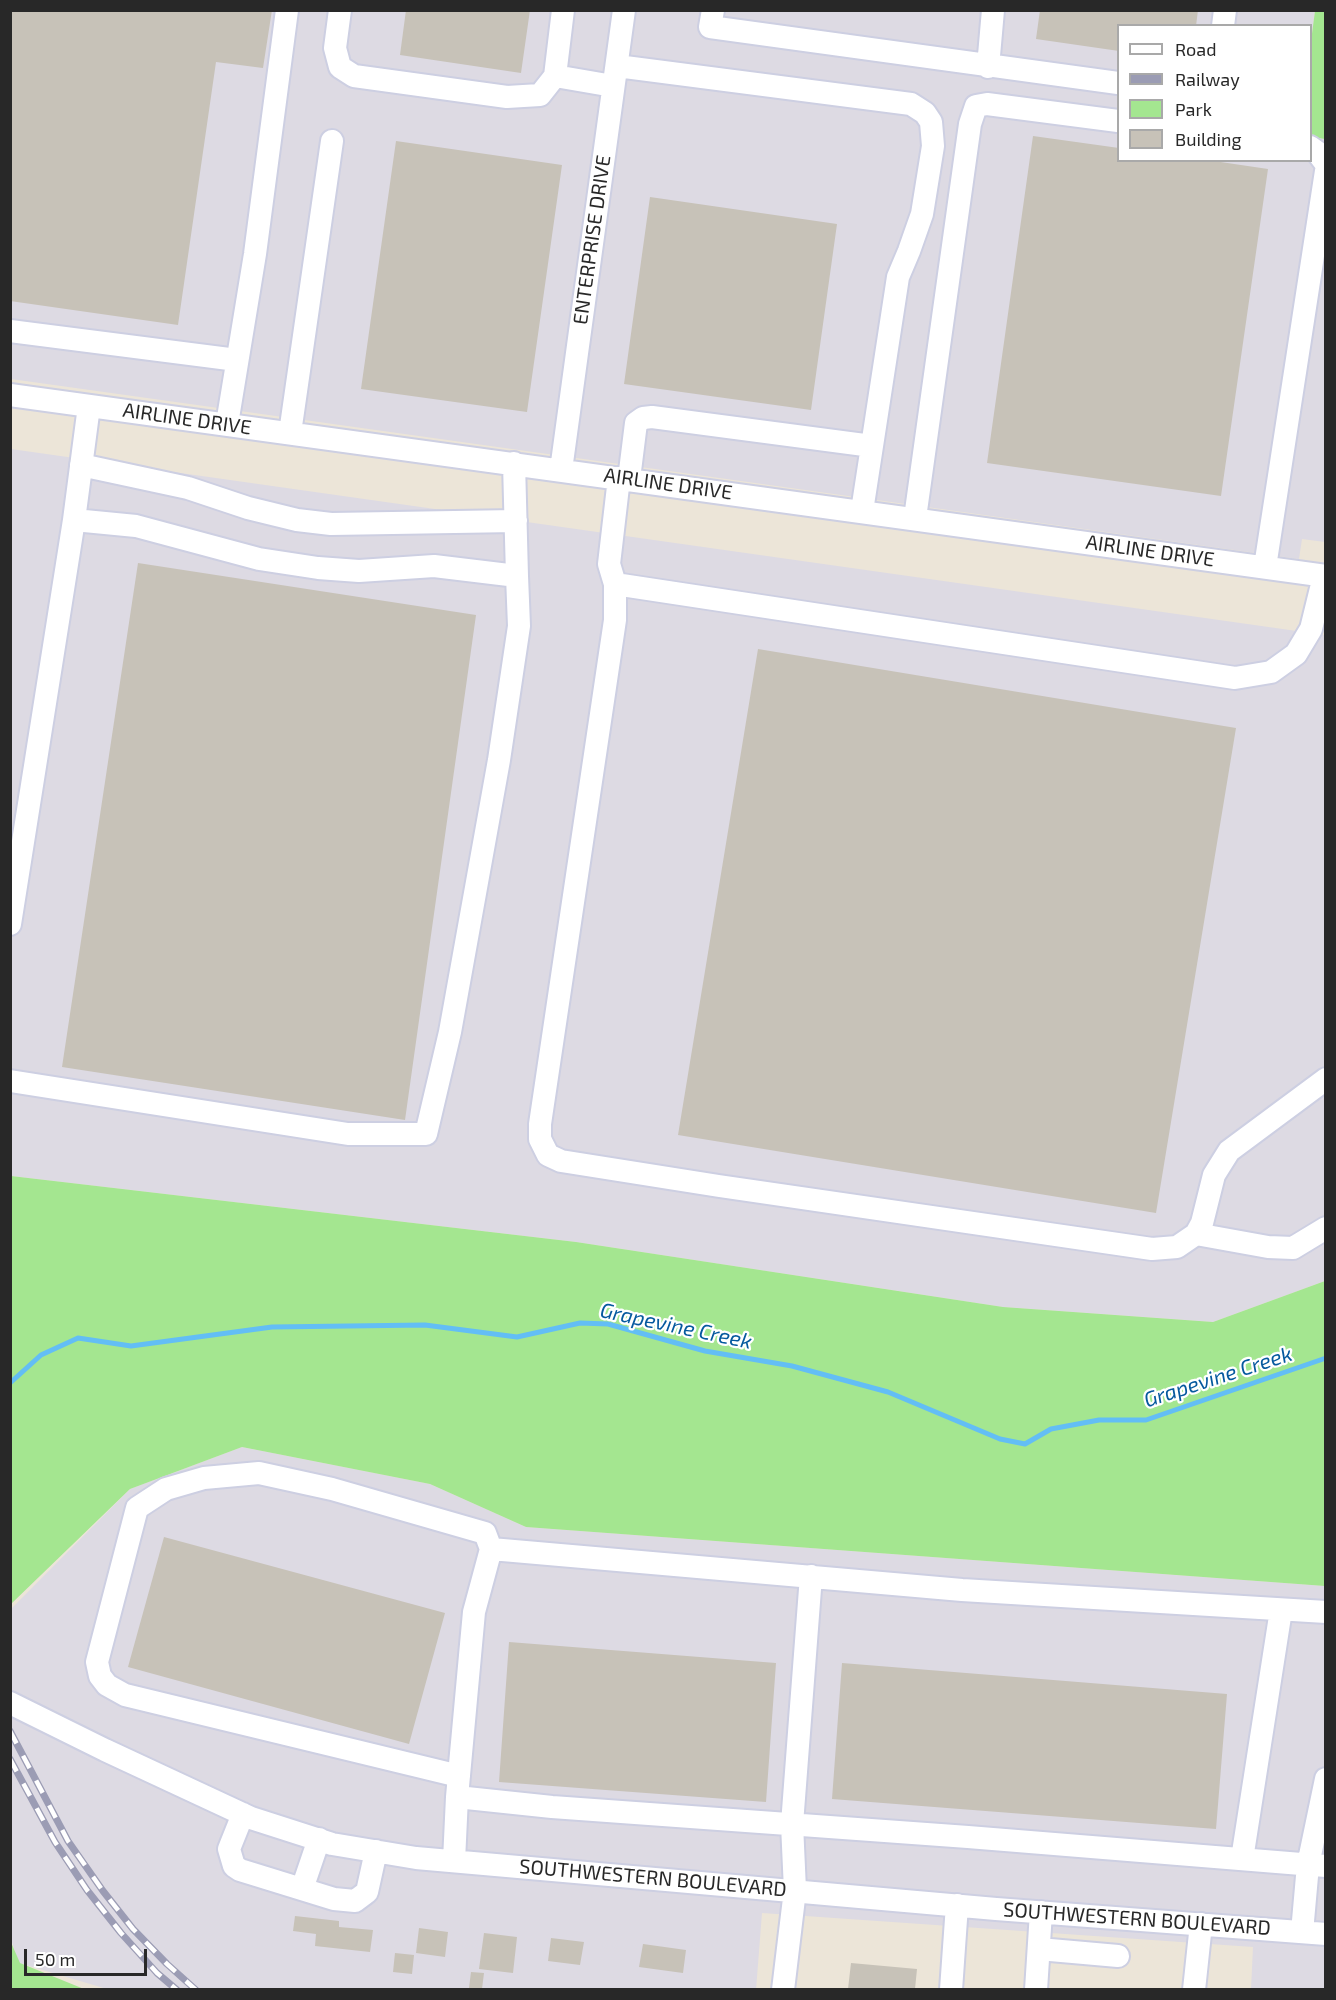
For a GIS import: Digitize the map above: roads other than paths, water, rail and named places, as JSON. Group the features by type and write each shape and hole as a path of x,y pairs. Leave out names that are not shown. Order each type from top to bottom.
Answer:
{"street":[{"path":"227,424 256,243 287,10"},
{"path":"340,10 335,48 340,67 354,76 507,98 540,95 555,76 563,10"},
{"name":"ENTERPRISE DRIVE","path":"561,470 624,10"},
{"path":"713,10 710,27 988,67 1117,83"},
{"path":"988,67 993,10"},
{"path":"555,76 615,76 911,104 925,112 931,122 933,146 922,214 898,277 862,511"},
{"path":"915,518 970,124 976,106 987,104 1117,122"},
{"path":"290,433 332,141"},
{"path":"1312,148 1326,164"},
{"path":"1265,567 1326,171"},
{"path":"10,331 237,360"},
{"name":"AIRLINE DRIVE","path":"10,395 1325,576"},
{"path":"10,924 74,520 89,406"},
{"path":"872,446 652,417 643,418 636,423 609,564 615,584 615,620 540,1124 540,1139 548,1155 561,1161 719,1186 1152,1249 1177,1247 1196,1234 1202,1222 1214,1174 1229,1151 1326,1079"},
{"path":"10,1081 348,1134 426,1134 450,1032 499,760 519,626 514,464"},
{"path":"81,465 188,488 248,508 297,520 331,524 516,520"},
{"path":"74,520 136,526 259,560 318,568 359,571 434,566 517,576"},
{"path":"615,584 1235,678 1271,672 1296,654 1311,629 1325,576"},
{"path":"1196,1234 1268,1247 1293,1248 1326,1228"},
{"path":"454,1861 458,1787 474,1612 491,1549 485,1533 332,1489 259,1473 204,1478 166,1489 137,1508 97,1662 100,1676 107,1685 124,1695 458,1787 552,1807 1317,1866"},
{"path":"491,1549 962,1590 1326,1612"},
{"path":"783,1989 795,1890 792,1824 811,1576"},
{"path":"1242,1860 1281,1610"},
{"name":"SOUTHWESTERN BOULEVARD","path":"10,1703 243,1814 332,1844 416,1858 957,1905 1326,1934"},
{"path":"1302,1932 1317,1866 1326,1779"},
{"path":"243,1814 230,1849 234,1866 240,1870 334,1899 355,1901 367,1892 376,1851"},
{"path":"302,1889 319,1839"},
{"path":"951,1989 957,1905"},
{"path":"1036,1989 1041,1912"},
{"path":"1194,1989 1201,1924"},
{"path":"1039,1949 1118,1956"}],"waterway":[{"name":"Grapevine Creek","path":"10,1383 41,1355 78,1338 131,1346 272,1327 425,1325 517,1337 580,1323 608,1324 705,1351 792,1366 888,1392 1000,1439 1025,1444 1051,1429 1099,1420 1146,1420 1326,1358"}],"railway":[{"path":"10,1731 68,1841 103,1891 133,1929 196,1990"},
{"path":"10,1759 55,1842 87,1890 121,1933 157,1973 177,1990"}]}
